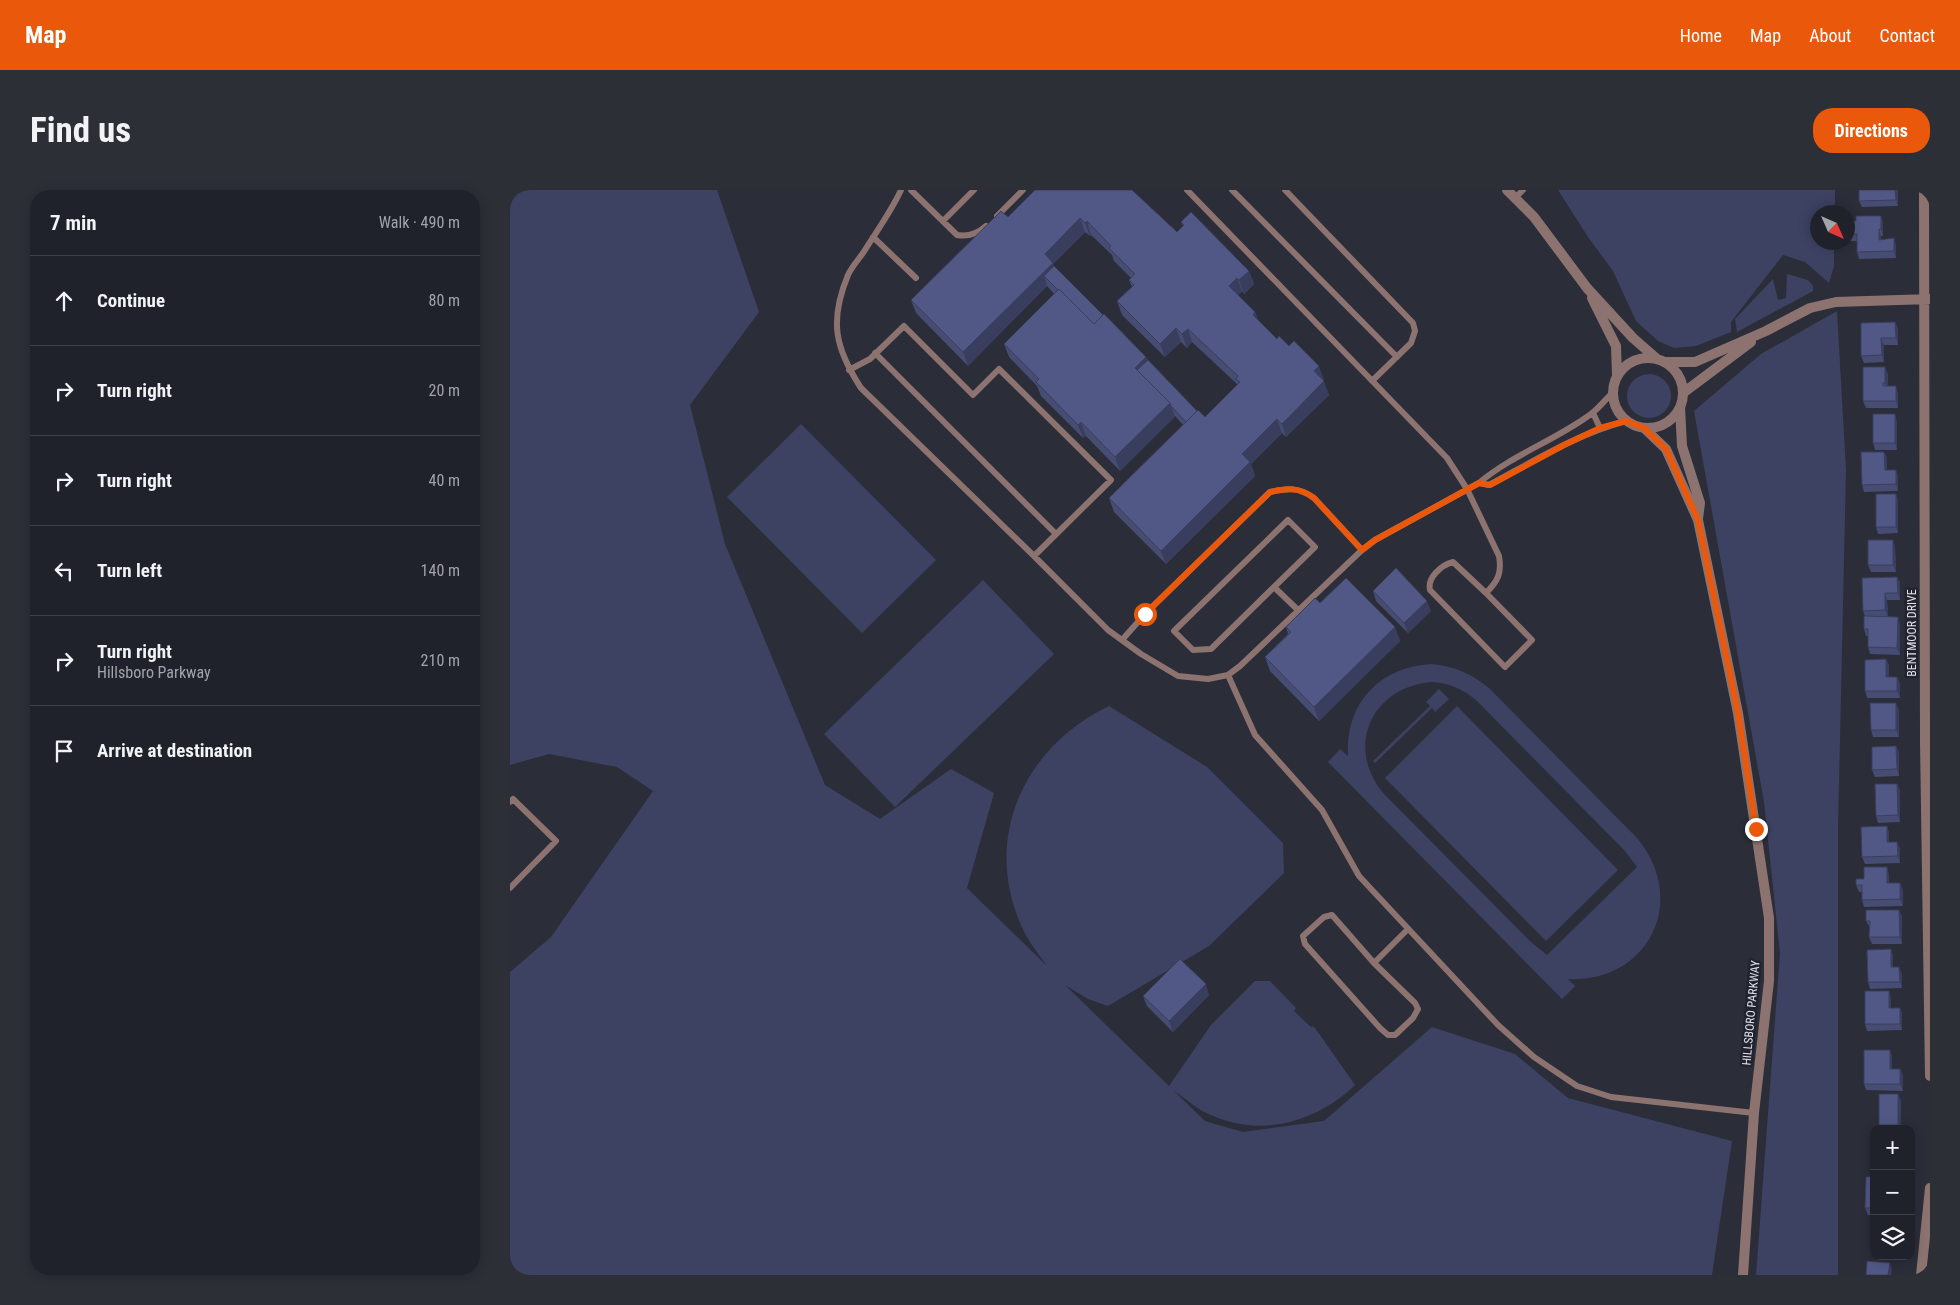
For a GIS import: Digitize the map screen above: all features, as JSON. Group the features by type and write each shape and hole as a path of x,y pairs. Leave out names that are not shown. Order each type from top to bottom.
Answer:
{"street":[{"path":"1507,190 1534,217 1587,288 1633,338 1678,375 1683,394 1680,407 1674,417 1666,424 1655,428 1644,428 1626,421 1616,408 1613,392 1617,376 1616,346 1587,288"},
{"name":"BENTMOOR DRIVE","path":"1924,190 1928,299 1923,346 1930,1076"},
{"path":"1617,376 1634,361 1646,358 1695,362 1766,331 1810,308 1836,302 1928,299"},
{"path":"1683,394 1766,331"},
{"name":"HILLSBORO PARKWAY","path":"1680,407 1682,446 1700,503 1698,520"},
{"name":"HILLSBORO PARKWAY","path":"1644,428 1666,449 1698,520 1738,713 1769,918 1769,981 1754,1113 1743,1275"},
{"path":"1921,1275 1930,1188"}],"lane":[{"path":"901,190 895,204 848,275 836,317 839,348 849,370 860,388 1108,630 1178,676 1208,679 1228,675 1375,540 1479,483 1489,474 1559,435 1593,413 1613,392"},
{"path":"911,190 957,234 965,237 976,234 984,229 1023,190"},
{"path":"943,221 974,190"},
{"path":"1187,190 1447,458 1467,489 1499,556 1501,566 1499,576 1496,583 1486,592"},
{"path":"1232,190 1396,356"},
{"path":"1285,190 1413,323 1415,331 1411,343 1372,381"},
{"path":"1515,198 1523,190"},
{"path":"873,236 916,278"},
{"path":"849,370 870,359 904,326 973,395 999,369 1111,480 1034,556"},
{"path":"876,353 1056,534"},
{"path":"1593,413 1600,428"},
{"path":"1479,483 1490,485 1600,428 1626,421"},
{"path":"1122,640 1145,614 1270,492 1286,488 1306,492 1314,498 1362,550"},
{"path":"1288,520 1315,547 1274,587 1211,649 1193,650 1174,631 1288,520"},
{"path":"1453,562 1486,592 1532,640 1505,667 1430,590 1428,584 1430,579 1447,564 1453,562"},
{"path":"1274,587 1298,610"},
{"path":"1228,675 1255,735 1322,810 1359,876 1498,1025 1534,1057 1577,1086 1611,1097 1754,1113"},
{"path":"510,802 513,800 556,841 510,888"},
{"path":"1332,915 1374,963 1415,1003 1418,1009 1413,1018 1395,1035 1388,1035 1380,1028 1304,944 1303,936 1324,917 1332,915"},
{"path":"1374,963 1408,929"}],"shaded area":[{"path":"510,190 717,190 759,312 690,405 725,544 825,785 880,819 951,769 994,793 967,888 1047,966 1023,931 1010,892 1006,859 1010,828 1019,798 1034,770 1054,745 1080,723 1109,706 1207,767 1283,843 1284,873 1209,946 1108,1006 1088,999 1065,985 1169,1086 1211,1025 1255,981 1270,981 1296,1008 1294,1011 1311,1027 1315,1028 1355,1085 1324,1109 1306,1117 1269,1125 1249,1125 1230,1122 1206,1113 1173,1090 1205,1121 1243,1132 1324,1121 1432,1027 1515,1054 1568,1098 1732,1141 1712,1275 510,1275 510,972 551,937 653,791 617,767 549,754 510,765"},
{"path":"1558,190 1835,190 1835,205 1810,205 1810,250 1834,250 1834,266 1829,283 1805,262 1783,255 1731,322 1731,332 1696,346 1674,348 1658,341 1636,321 1613,271 1588,237"},
{"path":"1787,274 1808,280 1813,286 1813,291 1737,332 1735,319 1773,279 1778,300 1786,298"},
{"path":"1837,311 1846,470 1838,828 1838,1275 1756,1275 1780,953 1764,802 1694,411 1761,354"},
{"path":"1649,374 1661,378 1667,384 1671,396 1667,408 1661,414 1649,418 1637,414 1631,408 1627,396 1631,384 1637,378"},
{"path":"801,424 936,560 862,633 727,497"},
{"path":"983,580 1054,654 895,807 824,734"},
{"path":"1431,664 1448,667 1470,675 1490,689 1637,838 1652,862 1660,887 1659,911 1652,933 1639,952 1620,967 1596,977 1568,979 1575,986 1562,999 1328,762 1340,749 1348,756 1352,720 1359,705 1369,692 1381,681 1396,672","holes":["1431,682 1456,687 1477,701 1625,851 1637,867 1547,955 1531,942 1384,794 1372,776 1366,757 1366,739 1370,722 1380,707 1393,695 1410,686"]},
{"path":"1439,689 1449,699 1435,712 1432,708 1375,763 1373,761 1430,706 1426,702"},
{"path":"1457,706 1618,870 1546,941 1385,778"}],"building":[{"path":"1035,190 1132,190 1177,232 1184,225 1181,222 1191,212 1249,271 1239,280 1237,278 1229,286 1255,312 1253,315 1277,339 1279,336 1289,346 1294,341 1319,366 1314,371 1324,381 1282,424 1277,419 1242,454 1250,462 1161,551 1109,498 1198,410 1205,417 1240,382 1236,379 1238,376 1188,329 1182,334 1176,328 1160,344 1117,301 1134,285 1129,280 1135,274 1109,248 1111,246 1087,221 1085,223 1080,218 1045,254 1053,263 963,352 911,300 1001,211 1008,217"},
{"path":"1859,190 1895,190 1896,200 1859,201"},
{"path":"1856,216 1881,216 1879,240 1894,238 1894,251 1857,252"},
{"path":"1054,266 1103,315 1094,324 1044,276"},
{"path":"1059,289 1094,324 1104,314 1146,357 1135,368 1170,403 1115,457 1081,422 1078,425 1036,382 1039,379 1004,344"},
{"path":"1895,322 1896,338 1881,338 1882,355 1861,356 1861,323"},
{"path":"1148,360 1197,411 1186,422 1137,370"},
{"path":"1863,367 1885,367 1885,383 1883,383 1883,386 1896,386 1896,401 1863,401"},
{"path":"1873,414 1895,414 1895,443 1873,443"},
{"path":"1861,452 1884,452 1885,470 1896,470 1896,484 1862,485"},
{"path":"1876,494 1896,494 1896,527 1876,527"},
{"path":"1868,540 1893,540 1893,565 1868,565"},
{"path":"1396,568 1427,601 1404,623 1373,591"},
{"path":"1897,577 1898,593 1885,593 1885,610 1863,611 1862,578"},
{"path":"1346,578 1395,627 1314,707 1265,657 1291,632 1286,627 1315,598 1320,603"},
{"path":"1864,616 1898,617 1897,648 1868,647 1868,629 1864,629"},
{"path":"1886,659 1886,677 1897,677 1897,691 1865,691 1865,660"},
{"path":"1870,703 1896,703 1896,730 1871,730"},
{"path":"1896,746 1897,769 1872,770 1872,747"},
{"path":"1875,784 1897,784 1898,815 1876,816"},
{"path":"1887,826 1887,842 1897,842 1898,856 1862,857 1861,827"},
{"path":"1864,867 1887,867 1887,883 1900,883 1900,899 1862,900 1862,885 1856,885 1856,879 1864,879"},
{"path":"1866,910 1899,910 1900,937 1869,937 1870,921 1866,921"},
{"path":"1891,949 1891,967 1899,967 1900,982 1868,982 1867,950"},
{"path":"1180,959 1206,984 1169,1021 1143,996"},
{"path":"1865,991 1889,991 1889,1008 1900,1008 1900,1024 1865,1024"},
{"path":"1864,1050 1890,1050 1890,1069 1900,1069 1900,1084 1864,1084"},
{"path":"1879,1094 1898,1094 1898,1125 1879,1125"},
{"path":"1866,1177 1870,1177 1870,1208 1865,1208"},
{"path":"1867,1261 1890,1263 1888,1275 1866,1275"}],"route":[{"path":"1145,614 1270,492 1286,488 1306,492 1314,498 1362,550 1375,540 1479,483 1490,485 1600,428 1626,421 1644,428 1666,449 1698,520 1738,713 1756,829"}]}
